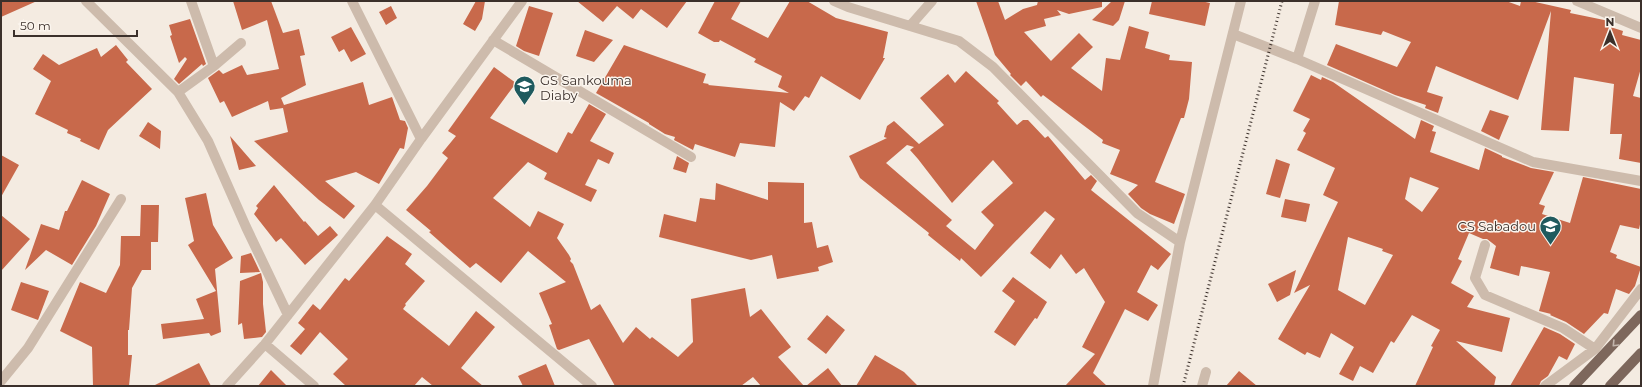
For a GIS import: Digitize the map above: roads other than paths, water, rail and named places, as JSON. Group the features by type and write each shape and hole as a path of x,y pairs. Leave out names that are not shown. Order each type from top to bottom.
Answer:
{"main road":[{"path":"1574,386 1641,315"},
{"path":"1610,386 1641,353"}],"street":[{"path":"86,1 178,92 208,141 246,227 288,315"},
{"path":"191,1 214,66"},
{"path":"352,1 421,139"},
{"path":"227,386 265,344 375,205 421,139 522,1"},
{"path":"834,1 848,7 959,42 993,67 1137,213 1180,242"},
{"path":"910,26 932,1"},
{"path":"1153,386 1180,242 1241,1"},
{"path":"1297,60 1315,1"},
{"path":"1577,1 1641,28"},
{"path":"1233,34 1534,162 1641,182"},
{"path":"494,40 691,157"},
{"path":"178,92 214,66 241,43"},
{"path":"1,381 28,348 120,199"},
{"path":"375,205 592,386"},
{"path":"1484,245 1475,278 1485,295 1563,328 1595,349"},
{"path":"1545,386 1595,349 1641,290"},
{"path":"265,344 314,386"},
{"path":"1202,386 1206,372"}],"railway":[{"path":"1183,386 1282,1"}],"place":[{"name":"GS Sankouma Diaby","path":"524,106"},
{"name":"CS Sabadou","path":"1551,246"}]}
